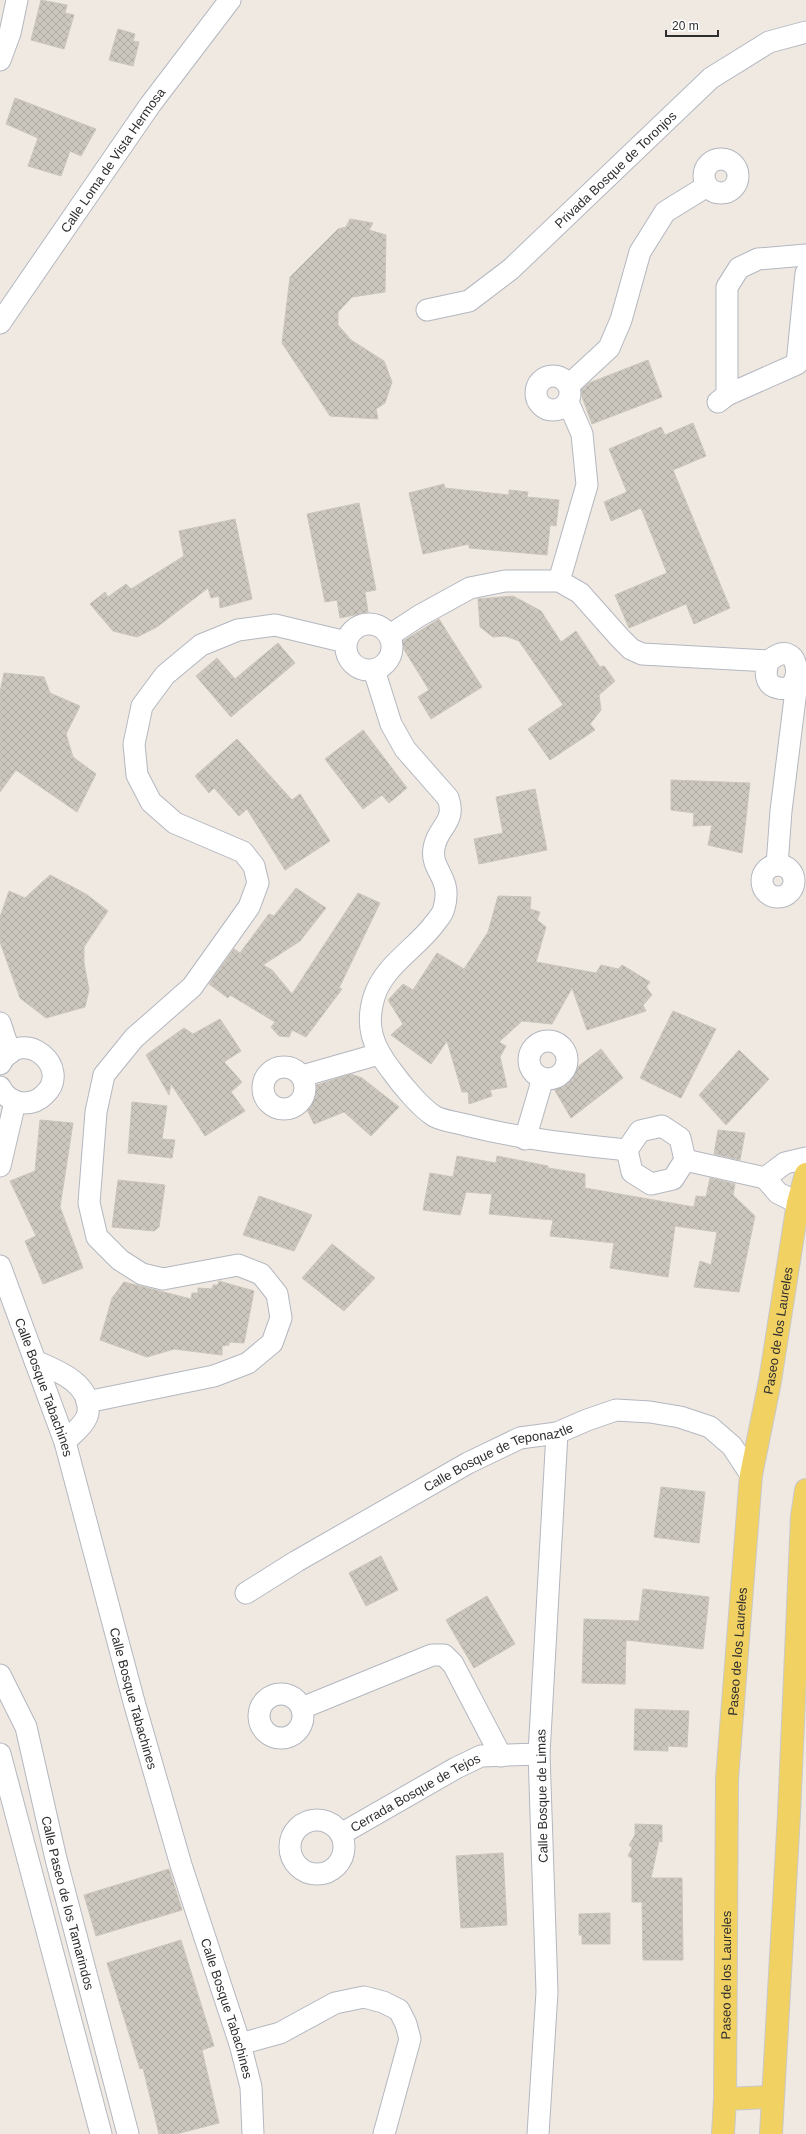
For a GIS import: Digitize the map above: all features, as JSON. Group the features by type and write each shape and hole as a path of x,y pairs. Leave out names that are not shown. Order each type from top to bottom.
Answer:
{"main road":[{"name":"Paseo de los Laureles","path":"723,2134 725,2099 727,1779 751,1475 802,1208 806,1174"},
{"path":"771,2134 789,1814 802,1516 806,1490"},
{"path":"725,2099 772,2097"}],"street":[{"path":"0,60 10,33 17,0"},
{"name":"Calle Loma de Vista Hermosa","path":"0,323 150,105 230,0"},
{"name":"Privada Bosque de Toronjos","path":"427,310 469,301 512,269 711,78 770,42 806,32"},
{"path":"559,581 587,485 582,434 568,394 609,348 621,320 640,252 665,212 707,186"},
{"path":"806,255 758,259 739,268 727,287 721,399 797,364 806,273"},
{"path":"390,635 419,616 470,588 505,581 559,581 580,593 631,649 642,654 769,661 766,668 766,676 770,683 776,688 788,688 797,682 780,811 778,865"},
{"path":"366,624 380,626 390,635 393,650 386,663 374,670 358,668 348,657 346,642 353,630 366,624"},
{"path":"87,1402 214,1376 248,1363 272,1343 281,1318 277,1294 261,1274 238,1265 163,1279 142,1274 120,1260 97,1237 88,1203 96,1112 104,1075 134,1038 192,987 250,907 258,883 254,866 243,852 175,823 150,802 137,775 134,744 142,706 165,675 201,645 238,630 275,625 346,642"},
{"path":"374,670 392,724 405,749 448,798 452,808 449,819 440,833 434,848 436,866 445,881 448,894 444,910 431,928 387,972 374,997 370,1026 379,1054 404,1087 435,1117 525,1139 627,1150"},
{"path":"0,1023 5,1058 17,1049 34,1050 42,1054 52,1068 52,1076 47,1092 32,1102 15,1102 8,1097 0,1087"},
{"path":"302,1076 379,1054"},
{"path":"525,1139 543,1078"},
{"path":"0,1166 15,1102"},
{"path":"662,1126 680,1138 685,1160 673,1179 651,1184 632,1172 627,1150 640,1131 662,1126"},
{"path":"765,1178 785,1163 806,1158"},
{"path":"685,1160 765,1178 778,1193 802,1208"},
{"name":"Calle Bosque Tabachines","path":"0,1266 65,1442 134,1702 179,1858 240,2044 251,2087 253,2134"},
{"path":"35,1361 66,1374 83,1390 87,1402 88,1414 80,1427 65,1442"},
{"name":"Calle Bosque de Teponaztle","path":"246,1593 297,1561 468,1463 520,1438 557,1433 587,1420 616,1410 650,1412 680,1417 710,1426 732,1446 751,1475"},
{"name":"Calle Bosque de Limas","path":"538,2134 547,1992 539,1754 557,1433"},
{"path":"302,1708 432,1655 444,1655 452,1664 501,1756"},
{"name":"Calle Paseo de los Tamarindos","path":"0,1675 26,1727 56,1859 128,2134"},
{"name":"Calle Paseo de los Tamarindos","path":"0,1754 101,2134"},
{"name":"Cerrada Bosque de Tejos","path":"341,1834 456,1768 481,1756 539,1754"},
{"path":"240,2044 280,2033 335,2003 364,1997 383,2002 399,2010 406,2024 410,2039 384,2134"}],"building":[{"path":"41,0 67,5 65,13 74,15 64,49 31,40"},
{"path":"118,29 135,34 133,41 139,42 133,66 109,60"},
{"path":"15,98 96,129 81,156 70,151 61,176 28,166 38,138 6,124"},
{"path":"350,219 373,223 369,230 386,235 385,292 352,297 338,312 338,325 351,340 384,361 392,382 385,403 376,409 378,419 330,416 282,343 290,277 338,229 346,227"},
{"path":"648,360 662,397 592,424 580,391 589,383"},
{"path":"693,423 706,456 673,470 730,608 694,624 686,604 629,628 615,595 667,573 641,508 611,521 604,502 627,492 609,449 661,427 665,435"},
{"path":"444,484 445,488 509,495 509,490 528,492 527,497 559,500 556,526 550,525 547,555 469,548 469,544 423,554 409,493"},
{"path":"359,503 376,590 365,592 368,612 340,618 337,600 325,602 307,514"},
{"path":"235,519 252,599 220,608 219,596 211,598 208,588 157,627 137,637 113,631 90,604 105,592 108,597 126,584 131,589 184,556 179,531"},
{"path":"513,596 541,611 561,642 576,631 600,667 604,666 615,681 599,695 601,710 590,724 595,730 550,760 528,729 563,705 519,641 505,636 493,637 480,627 478,599"},
{"path":"439,619 482,687 431,719 418,697 429,690 400,643"},
{"path":"278,643 295,663 231,717 196,676 217,658 235,679"},
{"path":"4,673 44,677 50,693 80,706 66,734 73,757 96,774 77,812 16,770 0,792 0,692"},
{"path":"363,730 407,788 389,803 382,795 363,809 325,759"},
{"path":"237,739 292,800 300,794 330,841 285,870 247,809 239,816 214,788 209,793 195,776"},
{"path":"671,780 750,783 742,853 708,845 712,825 693,826 694,813 671,810"},
{"path":"535,789 547,850 479,864 474,839 503,833 496,797"},
{"path":"50,875 86,894 108,911 84,947 84,963 89,990 85,1007 46,1018 20,998 0,942 0,917 9,891 25,898"},
{"path":"296,888 326,908 300,941 263,965 272,970 292,994 358,893 380,903 339,988 342,989 306,1037 292,1030 289,1037 279,1036 271,1027 275,1022 230,995 228,998 209,984 234,949 240,953 269,914 274,916"},
{"path":"498,896 531,897 530,909 540,912 537,920 546,927 536,962 596,973 601,965 618,969 622,965 650,982 646,987 652,995 643,1005 646,1011 587,1030 572,988 552,1024 522,1021 499,1042 506,1046 500,1057 507,1087 490,1090 492,1096 469,1104 468,1092 462,1092 447,1041 431,1064 391,1035 403,1024 388,1000 403,984 413,990 437,953 464,969 488,932"},
{"path":"673,1011 716,1029 681,1098 640,1078"},
{"path":"220,1019 241,1051 224,1062 242,1082 231,1092 245,1111 205,1136 171,1084 169,1095 146,1055 184,1028 193,1034"},
{"path":"601,1049 623,1078 571,1118 553,1087"},
{"path":"739,1050 769,1079 726,1125 699,1095"},
{"path":"351,1074 362,1078 399,1107 371,1136 344,1112 314,1124 298,1091"},
{"path":"132,1102 167,1106 162,1139 175,1140 172,1158 128,1153"},
{"path":"40,1120 73,1123 60,1207 83,1268 43,1284 25,1241 36,1236 10,1181 35,1171"},
{"path":"718,1130 745,1133 740,1160 714,1154"},
{"path":"457,1156 496,1163 497,1156 548,1166 548,1168 585,1174 585,1188 694,1207 696,1196 706,1197 710,1178 735,1184 733,1195 755,1216 739,1292 694,1287 700,1261 711,1265 717,1232 675,1226 668,1277 610,1268 614,1243 550,1236 553,1220 489,1214 492,1194 466,1192 460,1215 423,1210 430,1173 453,1177"},
{"path":"118,1180 165,1185 159,1227 154,1231 112,1227"},
{"path":"259,1196 312,1215 294,1251 243,1235"},
{"path":"332,1244 375,1278 344,1311 302,1278"},
{"path":"219,1281 254,1291 244,1343 229,1342 229,1345 222,1346 222,1355 174,1349 147,1357 100,1340 112,1298 124,1282 191,1299 192,1293 198,1293 198,1288 212,1289 213,1285 218,1285"},
{"path":"661,1487 705,1492 699,1543 654,1537"},
{"path":"381,1556 398,1590 366,1606 349,1573"},
{"path":"643,1589 709,1597 703,1649 626,1640 625,1684 582,1683 584,1619 639,1621"},
{"path":"487,1596 515,1644 474,1668 446,1620"},
{"path":"635,1709 689,1711 687,1747 668,1746 668,1751 634,1750"},
{"path":"635,1824 662,1825 662,1842 659,1841 651,1878 682,1878 683,1960 643,1960 642,1902 632,1902 632,1858 628,1856 632,1848 629,1845 635,1835"},
{"path":"503,1853 507,1925 461,1928 456,1856"},
{"path":"169,1869 182,1910 96,1936 84,1895"},
{"path":"610,1913 610,1944 582,1944 582,1935 579,1935 579,1914"},
{"path":"181,1940 214,2046 202,2050 219,2123 176,2134 159,2134 143,2068 140,2069 107,1963"}]}
